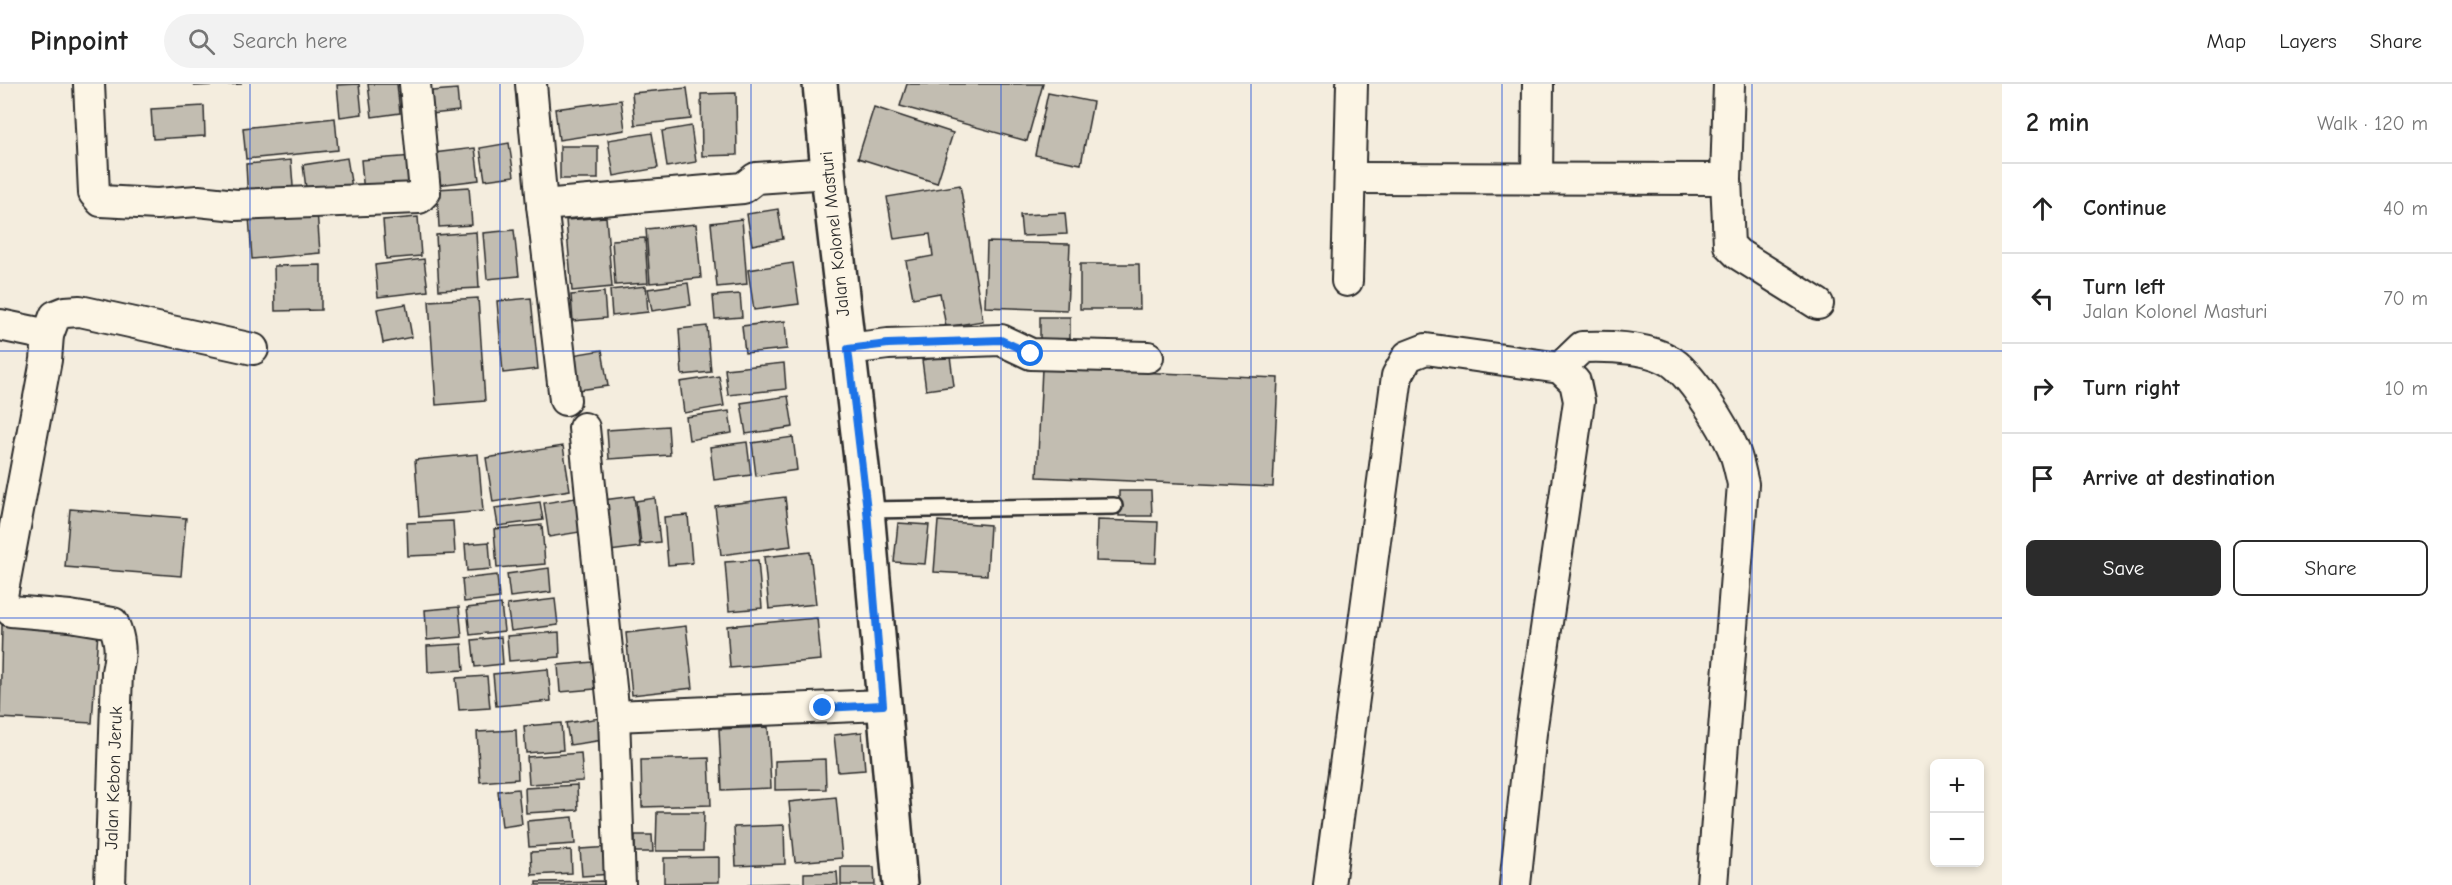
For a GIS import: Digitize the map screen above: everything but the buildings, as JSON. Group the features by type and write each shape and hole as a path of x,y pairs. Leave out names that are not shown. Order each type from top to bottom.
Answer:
{"main road":[{"name":"Jalan Kolonel Masturi","path":"820,84 829,183 867,510 900,885"}],"street":[{"path":"89,84 94,193 101,201 157,204 198,201 236,205 419,198 425,192 415,84"},
{"path":"531,84 542,205 565,400"},
{"path":"1347,281 1352,84"},
{"path":"1537,179 1538,84"},
{"path":"1729,84 1726,179 1729,244 1738,254 1818,304"},
{"path":"1351,178 1726,179"},
{"path":"542,205 743,188 758,198 829,183"},
{"path":"0,325 48,335 55,316 65,312 80,311 253,349"},
{"name":"Jalan Kebon Jeruk","path":"48,335 46,360 2,596 5,605 11,611 70,616 113,623 120,638 110,885"},
{"path":"848,349 888,344 1001,340 1031,354 1148,357"},
{"path":"1560,368 1582,347 1598,346 1648,352 1675,363 1701,394 1733,448 1743,484 1712,885"},
{"path":"1329,885 1397,376 1408,356 1426,349 1560,368 1575,382 1579,402 1531,733 1515,885"},
{"path":"584,428 614,716 620,885"},
{"path":"614,716 883,705"}],"lane":[{"path":"867,510 1114,506"}],"route":[{"path":"823,708 883,705 867,510 848,349 888,344 1001,340 1031,354"}]}
